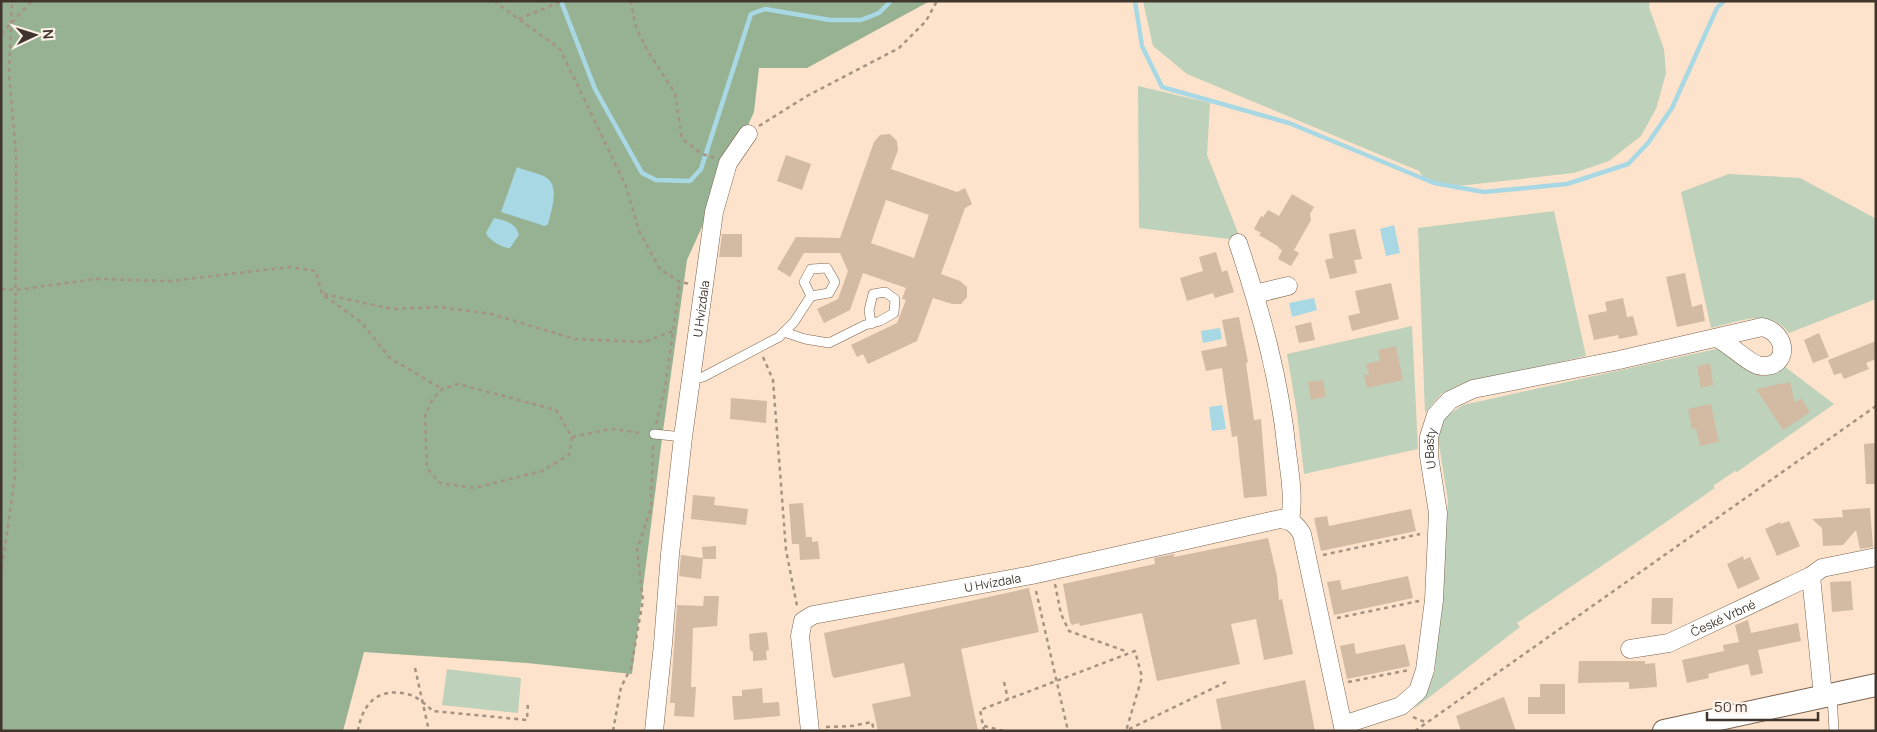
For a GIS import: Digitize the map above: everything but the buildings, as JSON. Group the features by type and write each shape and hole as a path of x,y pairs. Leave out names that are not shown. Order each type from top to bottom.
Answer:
{"street":[{"name":"U Hvízdala","path":"654,731 670,554 714,212 728,163 748,134"},
{"path":"1238,243 1272,354 1283,413 1293,502 1290,520 1302,534 1343,728"},
{"path":"1255,294 1288,286"},
{"name":"U Bašty","path":"1343,728 1401,706 1418,691 1425,667 1434,599 1438,530 1438,513 1429,456 1429,437 1436,415 1450,400 1473,389 1717,338"},
{"name":"U Hvízdala","path":"803,621 813,615 1053,571 1269,520 1280,518 1290,520"},
{"name":"České Vrbné","path":"1630,649 1669,643 1811,576 1822,568 1876,557"},
{"path":"1811,576 1827,695"},
{"path":"803,621 800,636 810,730"},
{"path":"1664,731 1712,726 1827,695 1876,685"}],"lane":[{"path":"784,332 805,339 829,343 865,325 873,323 880,321 894,313 895,299 885,292 873,294 869,310 870,317 871,324"},
{"path":"692,379 703,377 779,337 794,322 811,296"},
{"path":"654,434 684,437"},
{"path":"1827,695 1834,731"}],"path":[{"path":"1,574 15,476 16,154 8,74 12,1"},
{"path":"1,34 32,1"},
{"path":"494,1 560,49 626,186 639,230 660,269 680,282 703,288"},
{"path":"518,19 562,1"},
{"path":"632,1 636,27 646,50 676,93 682,139 702,154 728,163"},
{"path":"748,134 807,96 899,48 926,21 937,1"},
{"path":"1,289 16,290 96,279 171,280 290,267 316,271 322,294 361,322 390,358 442,390"},
{"path":"613,731 621,687 630,668 642,600 637,550 651,508 654,434 665,388 680,282"},
{"path":"322,294 392,309 440,307 491,314 575,339 644,342 673,331"},
{"path":"759,348 773,380 786,550 797,605 803,621"},
{"path":"458,384 556,410 572,437 568,455 542,471 474,488 440,483 427,468 425,416 432,400 442,390 458,384"},
{"path":"1415,731 1425,722 1876,406"},
{"path":"572,437 611,430 654,434"},
{"path":"1307,558 1438,530"},
{"path":"1053,571 1061,614 1069,631 1130,652"},
{"path":"1032,575 1068,731"},
{"path":"1320,622 1434,599"},
{"path":"984,731 980,710 1130,652 1135,651 1142,677 1128,724 1128,730 1226,682"},
{"path":"1334,684 1425,667"},
{"path":"415,668 428,731"},
{"path":"1004,682 1008,699"},
{"path":"358,731 360,718 366,706 377,697 389,692 408,694 433,711 527,720 528,702"},
{"path":"810,730 829,726 852,726 872,722 874,731"},
{"path":"983,726 1004,731"}],"green space":[{"path":"1,1 930,1 807,68 759,68 754,112 687,260 632,674 527,663 364,652 343,731 1,731"},
{"path":"1143,1 1650,1 1649,7 1664,49 1666,73 1656,109 1641,136 1609,161 1574,173 1467,185 1441,186 1427,182 1419,171 1187,74 1153,46"},
{"path":"1138,86 1210,103 1207,155 1239,235 1229,239 1139,228"},
{"path":"1729,174 1800,178 1873,217 1876,221 1876,299 1789,333 1773,320 1763,318 1753,318 1711,328 1681,192"},
{"path":"1554,211 1586,356 1461,384 1441,394 1425,413 1418,228"},
{"path":"1412,326 1418,449 1304,474 1297,413 1287,354"},
{"path":"1716,349 1733,357 1747,370 1763,376 1773,374 1784,366 1834,404 1737,472 1735,471 1713,486 1715,488 1643,538 1517,623 1520,627 1414,709 1427,693 1435,671 1448,501 1438,438 1443,422 1448,415 1463,405"},
{"path":"447,669 521,678 518,713 442,705"}],"water":[{"path":"517,167 544,176 551,182 554,200 548,224 545,226 501,212"},
{"path":"494,218 510,223 515,227 519,235 510,248 496,243 486,233"},
{"path":"1394,225 1400,253 1386,256 1380,229"},
{"path":"1314,298 1317,310 1292,317 1289,303"},
{"path":"1220,328 1222,339 1203,343 1201,331"},
{"path":"1222,405 1226,429 1212,431 1209,407"}],"waterway":[{"path":"561,1 595,89 642,173 656,180 690,181 701,169 751,14 765,9 830,20 861,20 879,13 891,1"},
{"path":"1135,1 1142,46 1162,87 1289,123 1434,183 1484,192 1567,184 1628,164 1648,143 1672,108 1717,8 1724,1"}]}
